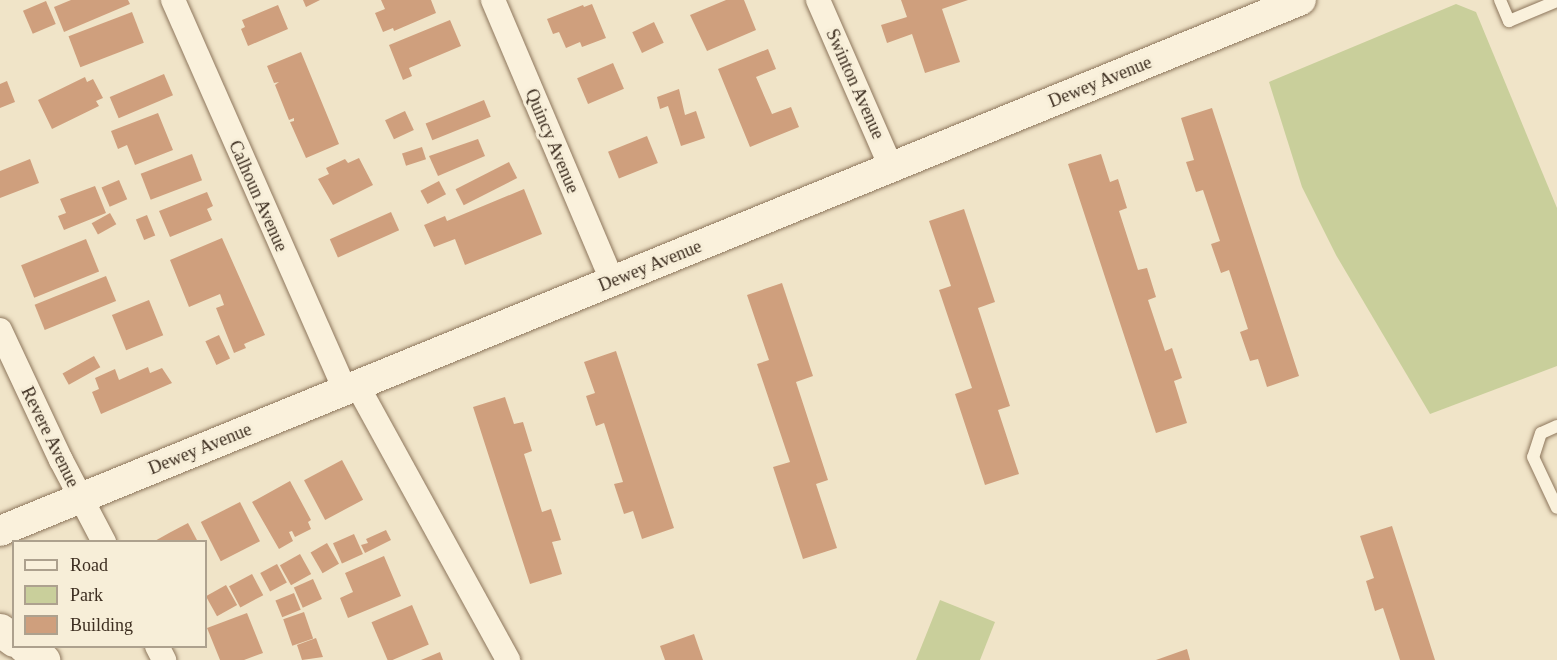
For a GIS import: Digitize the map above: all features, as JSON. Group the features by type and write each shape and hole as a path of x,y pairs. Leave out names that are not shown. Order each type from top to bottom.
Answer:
{"main road":[{"path":"27,648 44,660"}],"street":[{"name":"Calhoun Avenue","path":"173,0 351,388 507,660"},
{"name":"Quincy Avenue","path":"493,0 612,281"},
{"name":"Swinton Avenue","path":"818,0 891,167"},
{"name":"Dewey Avenue","path":"0,531 891,167 1284,3"},
{"name":"Revere Avenue","path":"0,330 103,540"}],"lane":[{"path":"1500,0 1509,21 1557,1"},
{"path":"1557,426 1541,433 1533,457 1557,508"}],"green space":[{"path":"1456,4 1476,12 1557,208 1557,366 1430,414 1336,255 1302,187 1269,82"},
{"path":"940,600 995,622 980,660 916,660"}],"building":[{"path":"71,0 128,0 130,4 64,32 54,7"},
{"path":"303,0 320,0 306,7"},
{"path":"381,0 431,0 436,13 394,31 393,28 383,32 375,13 385,9"},
{"path":"726,0 744,0 756,30 707,51 690,15"},
{"path":"901,0 968,0 942,9 960,62 925,73 912,34 887,43 881,25 907,17"},
{"path":"46,1 56,24 33,34 23,11"},
{"path":"592,4 606,38 582,47 580,42 566,48 559,32 553,34 547,19 583,5 584,7"},
{"path":"278,5 288,29 248,46 241,29 245,27 242,20"},
{"path":"132,12 144,43 80,67 69,36"},
{"path":"450,20 461,46 409,68 412,76 403,80 389,45"},
{"path":"654,22 664,43 642,53 632,32"},
{"path":"768,49 776,69 756,77 772,114 791,107 799,127 750,147 718,69"},
{"path":"301,52 339,144 306,158 290,122 294,121 294,118 289,120 275,85 279,82 274,83 267,66"},
{"path":"613,63 624,89 588,104 577,78"},
{"path":"164,74 173,95 119,118 110,97"},
{"path":"85,77 87,82 93,79 103,98 96,101 99,106 52,129 38,100"},
{"path":"7,81 15,102 0,108 0,84"},
{"path":"679,89 685,115 696,111 705,138 681,146 668,106 660,109 657,97"},
{"path":"484,100 491,117 432,140 426,124"},
{"path":"1212,108 1299,376 1267,387 1258,359 1250,361 1240,332 1248,329 1229,270 1221,273 1211,244 1220,241 1203,190 1196,192 1186,162 1194,160 1181,118"},
{"path":"405,111 414,130 394,139 385,120"},
{"path":"158,113 173,150 135,165 127,145 118,149 111,131"},
{"path":"647,136 658,163 619,179 608,152"},
{"path":"478,139 485,156 438,176 429,156"},
{"path":"422,147 426,159 406,166 402,153"},
{"path":"192,154 202,180 151,200 141,174"},
{"path":"1101,154 1110,182 1118,179 1127,208 1119,211 1138,270 1147,268 1156,297 1148,300 1165,351 1172,348 1182,378 1174,381 1187,423 1156,433 1068,164"},
{"path":"359,158 373,185 333,205 318,179 329,174 326,168 345,159 348,163"},
{"path":"30,159 39,183 0,198 0,171"},
{"path":"509,162 517,178 464,205 456,189"},
{"path":"119,180 127,199 110,207 102,187"},
{"path":"439,181 446,194 428,204 420,191"},
{"path":"95,186 106,213 64,230 58,216 66,213 60,199"},
{"path":"524,189 542,234 465,265 455,239 434,247 424,225 445,216 447,221"},
{"path":"207,192 213,206 207,209 212,220 170,237 159,211"},
{"path":"964,209 995,302 978,308 1010,406 998,410 1019,474 985,485 955,394 972,388 939,290 951,286 929,221"},
{"path":"391,212 399,230 338,258 330,239"},
{"path":"110,213 116,224 98,235 92,223"},
{"path":"147,215 155,235 144,240 136,219"},
{"path":"222,238 265,335 244,344 246,348 234,353 216,308 224,305 220,294 189,307 170,260"},
{"path":"86,239 99,271 34,298 21,265"},
{"path":"106,276 116,301 45,330 35,305"},
{"path":"782,283 813,376 796,382 828,480 816,484 837,548 803,559 773,467 790,462 757,364 769,360 747,295"},
{"path":"149,300 163,335 126,350 112,315"},
{"path":"219,335 230,359 216,365 205,341"},
{"path":"616,351 674,528 642,539 633,511 624,514 614,484 623,482 604,423 596,426 586,396 595,393 584,362"},
{"path":"94,356 100,367 69,385 63,373"},
{"path":"148,367 150,373 162,368 172,383 101,414 92,392 99,389 95,378 115,369 119,380"},
{"path":"505,397 514,424 523,422 532,451 524,454 542,512 551,509 561,540 552,542 562,574 530,584 473,407"},
{"path":"342,460 363,500 325,520 304,480"},
{"path":"290,481 311,520 308,522 311,529 295,537 292,531 289,532 293,541 279,549 252,502"},
{"path":"240,502 260,541 221,561 201,522"},
{"path":"188,523 197,540 157,540"},
{"path":"1392,526 1435,660 1400,660 1383,608 1375,611 1366,581 1374,578 1360,536"},
{"path":"386,530 391,540 365,553 361,545 368,543 366,539"},
{"path":"354,534 363,554 342,563 333,543"},
{"path":"327,543 339,564 323,573 311,552"},
{"path":"300,554 311,574 291,585 280,565"},
{"path":"384,556 401,596 348,618 340,598 353,592 345,573"},
{"path":"277,564 287,583 270,591 260,573"},
{"path":"252,574 263,595 240,607 229,586"},
{"path":"313,579 322,599 303,608 294,588"},
{"path":"226,585 237,605 217,616 207,596"},
{"path":"294,593 301,610 282,617 275,600"},
{"path":"412,605 429,645 388,660 371,622"},
{"path":"304,612 313,638 292,646 283,619"},
{"path":"247,613 263,653 244,660 220,660 207,628"},
{"path":"694,634 703,660 665,660 660,646"},
{"path":"316,638 323,657 302,660 297,645"},
{"path":"1187,649 1190,660 1156,660"},
{"path":"440,652 443,660 421,660"}]}
